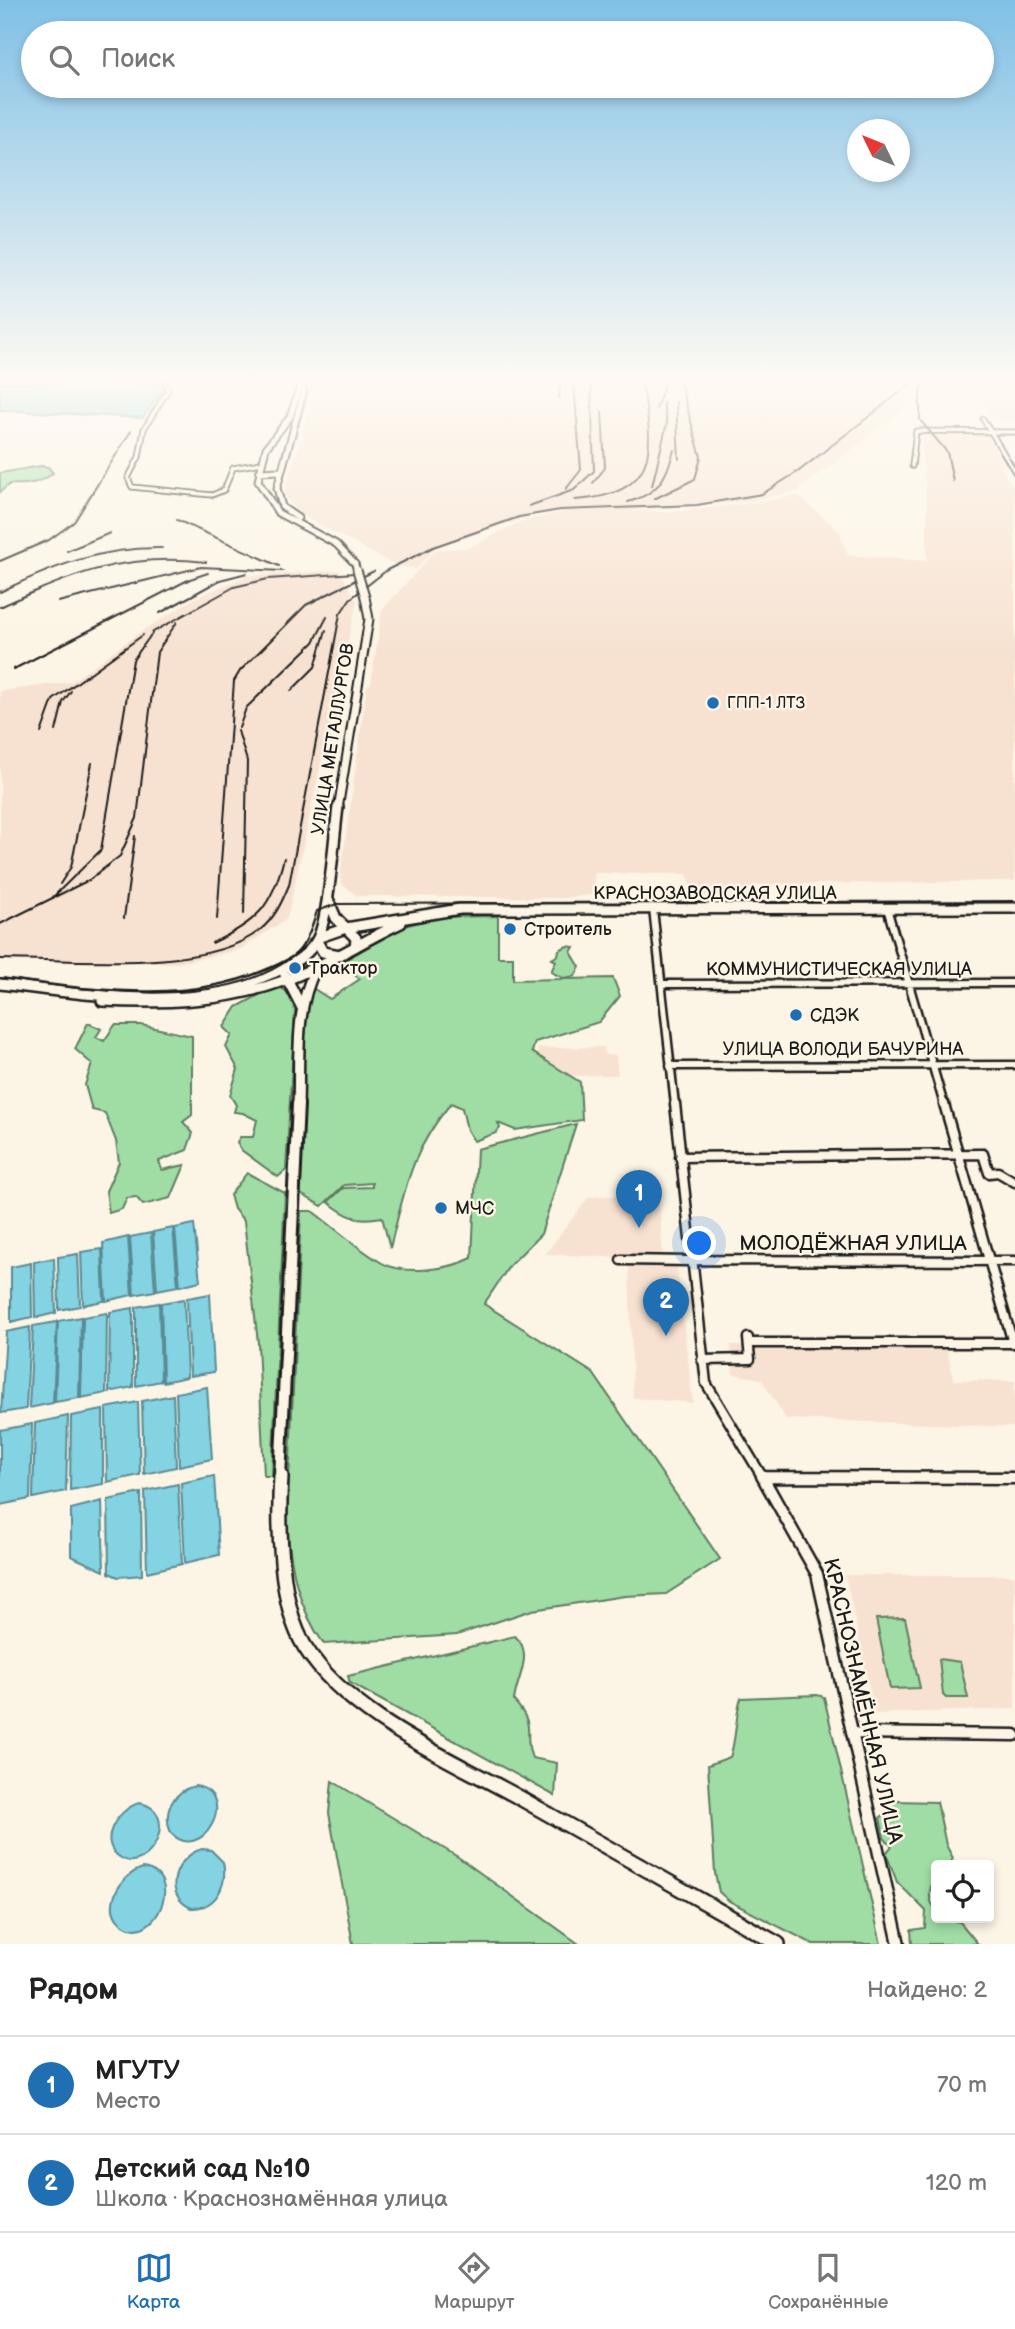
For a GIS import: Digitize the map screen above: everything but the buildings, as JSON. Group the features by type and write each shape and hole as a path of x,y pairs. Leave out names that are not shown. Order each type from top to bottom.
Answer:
{"main road":[{"path":"259,474 258,481 278,513 336,544 355,564"},
{"path":"280,474 277,488 282,507 341,542 355,564"},
{"name":"УЛИЦА МЕТАЛЛУРГОВ","path":"318,939 369,619 355,564"},
{"path":"326,887 334,916 356,938 355,947"},
{"name":"КРАСНОЗАВОДСКАЯ УЛИЦА","path":"416,917 460,909 1015,908"},
{"path":"334,916 352,922 391,922"},
{"path":"302,1008 286,980 287,971 318,939 346,928 416,917"},
{"path":"0,989 86,1000 154,1003 217,999 286,980 316,968 416,917"},
{"path":"318,939 323,952 340,956"},
{"path":"0,984 88,995 167,996 250,984 294,963"},
{"path":"316,968 308,982 302,1008 278,1531 290,1604 304,1646 341,1692 405,1733 778,1944"}],"street":[{"path":"130,474 129,483 140,489 212,495 224,490 231,474"},
{"path":"702,1360 750,1359 748,1340 1014,1343 887,908"},
{"name":"КРАСНОЗНАМЁННАЯ УЛИЦА","path":"653,909 690,1260 708,1389 764,1477 817,1574 899,1944"},
{"name":"КОММУНИСТИЧЕСКАЯ УЛИЦА","path":"663,984 1015,983"},
{"name":"УЛИЦА ВОЛОДИ БАЧУРИНА","path":"670,1066 932,1063 1015,1065"},
{"path":"680,1157 983,1154 989,1173 998,1172 1015,1182"},
{"name":"МОЛОДЁЖНАЯ УЛИЦА","path":"621,1260 1015,1261"},
{"path":"764,1477 1015,1478"},
{"path":"852,1732 1015,1735"}],"shaded area":[{"path":"290,474 820,474 798,491 745,502 628,511 672,512 798,495 839,531 848,555 927,561 924,474 1005,474 1015,486 1015,881 754,885 753,895 692,896 687,874 595,873 592,895 562,898 357,896 343,885 340,877 367,686 371,683 382,610 437,549 468,548 522,521 564,512 544,512 436,547 416,569 397,566 301,515 284,495"},
{"path":"339,570 357,601 287,919 239,950 178,963 0,959 0,691 71,682 139,633 195,598 246,576"},
{"path":"604,1047 605,1055 616,1055 618,1075 573,1076 538,1059 537,1048"},
{"path":"659,1196 663,1260 545,1254 589,1197"},
{"path":"629,1266 677,1266 693,1403 633,1398"},
{"path":"731,1345 946,1346 954,1380 1015,1381 1015,1427 786,1419 761,1379 733,1374"},
{"path":"845,1575 1015,1575 1015,1709 875,1714"}],"green space":[{"path":"0,474 52,474 33,483 10,484 0,492"},
{"path":"498,916 498,957 513,957 513,980 613,978 620,996 599,1022 535,1042 532,1052 580,1082 582,1120 515,1130 498,1123 500,1128 496,1133 474,1141 467,1130 462,1108 451,1103 426,1138 411,1171 390,1248 382,1217 353,1217 328,1202 343,1188 372,1187 372,1183 344,1185 322,1206 299,1193 306,1009 311,987 330,999 360,979 338,964 408,925 440,917"},
{"path":"567,946 574,947 571,952 580,967 575,976 563,978 551,972 556,961 552,959 558,955 559,950"},
{"path":"274,987 286,991 295,1011 286,1170 278,1177 240,1149 237,1142 240,1137 253,1137 257,1120 234,1112 236,1105 230,1095 238,1069 226,1047 232,1035 224,1027 237,1007"},
{"path":"88,1023 101,1029 96,1037 104,1041 115,1025 141,1025 192,1036 192,1115 183,1122 193,1133 187,1150 159,1161 162,1170 185,1165 171,1198 143,1205 136,1197 127,1198 122,1209 109,1213 106,1191 119,1162 116,1141 105,1113 92,1110 85,1085 92,1064 75,1049"},
{"path":"576,1124 541,1234 510,1265 484,1304 593,1373 720,1559 666,1594 625,1596 532,1610 457,1635 324,1644 308,1616 297,1587 287,1525 301,1211 312,1211 364,1251 392,1267 427,1270 463,1262 472,1258 477,1149"},
{"path":"247,1173 285,1193 272,1476 264,1476 258,1343 244,1221 234,1209 230,1195"},
{"path":"905,1618 920,1688 890,1689 876,1619"},
{"path":"515,1636 521,1643 524,1659 514,1701 526,1717 532,1758 557,1763 555,1796 350,1683 348,1676"},
{"path":"939,1659 960,1662 968,1698 946,1698 943,1695"},
{"path":"824,1697 881,1944 813,1944 729,1901 719,1892 715,1873 708,1765 730,1757 741,1698"},
{"path":"332,1781 458,1857 579,1944 353,1944 329,1813"},
{"path":"937,1802 946,1845 953,1858 931,1860 931,1923 961,1923 978,1944 912,1944 911,1930 925,1928 926,1911 897,1882 886,1853 892,1846 884,1838 880,1818 885,1814 893,1821 890,1803"}],"water":[{"path":"194,1224 200,1281 180,1286 175,1228"},
{"path":"173,1228 178,1286 157,1290 153,1232"},
{"path":"151,1233 155,1291 134,1295 130,1237"},
{"path":"128,1237 132,1295 106,1301 103,1243"},
{"path":"102,1249 104,1301 83,1305 81,1252"},
{"path":"78,1254 80,1306 59,1310 58,1257"},
{"path":"54,1258 56,1313 35,1318 34,1262"},
{"path":"31,1263 32,1317 11,1322 11,1267"},
{"path":"210,1294 214,1372 190,1376 187,1298"},
{"path":"184,1299 187,1377 163,1382 161,1303"},
{"path":"159,1303 161,1381 136,1386 136,1307"},
{"path":"133,1308 133,1387 109,1392 110,1312"},
{"path":"107,1313 106,1393 81,1398 83,1317"},
{"path":"81,1317 79,1398 55,1402 58,1321"},
{"path":"57,1322 53,1403 29,1408 33,1326"},
{"path":"30,1327 26,1409 1,1413 6,1332"},
{"path":"207,1387 212,1459 179,1466 176,1393"},
{"path":"173,1395 176,1467 144,1474 142,1401"},
{"path":"138,1402 140,1475 107,1482 106,1408"},
{"path":"103,1410 103,1484 70,1490 71,1416"},
{"path":"68,1416 66,1491 33,1498 35,1423"},
{"path":"32,1424 30,1499 0,1505 0,1430"},
{"path":"214,1476 219,1555 185,1563 181,1483"},
{"path":"178,1484 182,1564 147,1572 145,1491"},
{"path":"141,1493 142,1575 118,1577 109,1573 108,1500"},
{"path":"102,1501 104,1571 71,1556 71,1509"},
{"path":"195,1786 208,1791 215,1801 216,1813 204,1834 194,1841 183,1841 171,1833 169,1810 181,1792"},
{"path":"139,1803 152,1808 158,1817 160,1828 151,1850 142,1858 132,1861 121,1858 113,1851 110,1835 117,1819 131,1806"},
{"path":"202,1849 211,1850 223,1862 224,1879 213,1900 200,1907 191,1908 176,1894 174,1885 179,1867 185,1859"},
{"path":"143,1868 156,1873 163,1883 164,1894 155,1917 147,1926 136,1929 125,1926 117,1919 113,1902 127,1877"}],"tram line":[{"path":"0,978 150,993 228,985 262,974 292,957 305,942 317,911 337,904 1015,901"}],"railway":[{"path":"0,561 49,540 74,522 104,474"},
{"path":"566,489 578,474"},
{"path":"529,506 574,490 591,474"},
{"path":"593,483 600,474"},
{"path":"575,500 602,496 622,489 639,474"},
{"path":"652,486 655,474"},
{"path":"628,502 654,490 666,474"},
{"path":"654,499 695,479 696,474"},
{"path":"0,959 172,959 236,944 260,930 270,920 289,885 340,614 350,599 387,570 433,547 519,517 560,510 697,505 762,494 795,474"},
{"path":"951,474 953,481"},
{"path":"177,520 279,566"},
{"path":"67,551 110,533"},
{"path":"0,592 78,560 119,551 162,548"},
{"path":"0,607 100,568 150,560 206,562"},
{"path":"58,602 201,567 283,571"},
{"path":"217,919 234,681 240,671 306,605 374,571"},
{"path":"14,669 190,579 208,573"},
{"path":"160,613 220,580 247,573"},
{"path":"52,898 101,850 133,660 153,632 234,587 268,579 355,573"},
{"path":"239,728 246,708 314,642 327,617"},
{"path":"0,924 89,880 120,856 137,818 157,652 177,622"},
{"path":"291,691 315,667 326,630"},
{"path":"41,733 53,700 143,635"},
{"path":"56,731 63,702 71,691"},
{"path":"238,731 247,761 244,914"},
{"path":"60,884 71,867 92,763"},
{"path":"124,918 135,836"},
{"path":"212,943 241,928 260,911 274,889 284,858"}],"place":[{"name":"ГПП-1 ЛТЗ","path":"713,703"},
{"name":"Строитель","path":"510,929"},
{"name":"Трактор","path":"295,968"},
{"name":"СДЭК","path":"796,1015"},
{"name":"МЧС","path":"441,1208"},
{"name":"МГУТУ","path":"639,1228"},
{"name":"Детский сад №10","path":"666,1336"}]}
